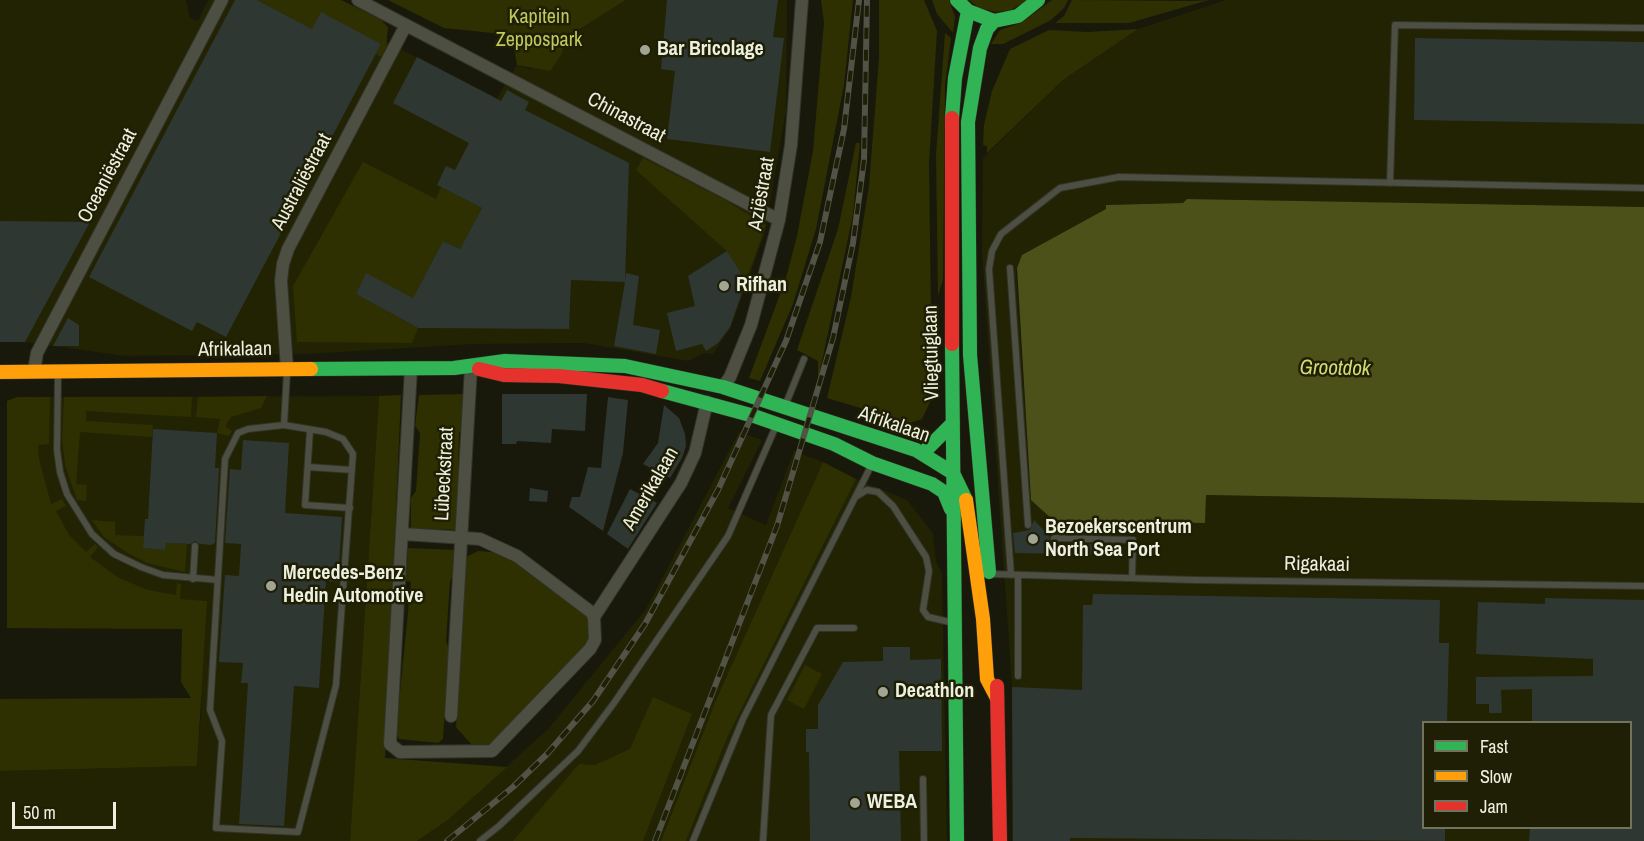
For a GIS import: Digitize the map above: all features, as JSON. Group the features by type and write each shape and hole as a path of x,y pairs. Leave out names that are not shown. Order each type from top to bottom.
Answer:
{"main road":[{"path":"957,0 968,11 994,21 1018,16 1038,0"},
{"name":"Vliegtuiglaan","path":"957,841 950,136 955,78 968,11"},
{"name":"Vliegtuiglaan","path":"994,21 987,29 980,48 968,122 970,356 998,698 1000,841"},
{"name":"Afrikalaan","path":"0,372 471,367 505,361 592,362 625,366 723,387 923,453 953,474"},
{"name":"Afrikalaan","path":"471,367 504,375 559,376 642,385 777,424 834,444 872,463 916,479 953,474"},
{"path":"923,453 953,423"},
{"path":"977,451 969,462 953,474 967,502 983,619 987,679 998,698"},
{"path":"916,479 944,492 953,513"}],"street":[{"name":"Oceaniëstraat","path":"34,371 37,353 222,0"},
{"name":"Chinastraat","path":"357,0 779,220"},
{"name":"Aziëstraat","path":"723,387 730,377 751,325 779,220 791,145 802,0"},
{"name":"Australiëstraat","path":"287,369 281,281 288,249 406,26"},
{"name":"Lübeckstraat","path":"411,368 403,534 461,537 471,367"},
{"name":"Amerikalaan","path":"594,618 681,483 695,453 707,402"},
{"path":"403,534 390,744 400,752 492,751 590,649 596,640 594,618 591,612 517,556 480,539 461,537 451,716"}],"lane":[{"path":"1390,183 1395,25 1644,28"},
{"path":"1018,676 1015,575 989,269 992,251 1001,234 1060,188 1119,177 1644,188"},
{"path":"1010,268 1028,525"},
{"path":"480,841 499,826 578,751 615,703 728,536 804,359"},
{"path":"284,425 287,369"},
{"path":"58,371 57,450 67,494 78,515 92,534 114,554 163,575 218,580"},
{"path":"284,425 310,430 343,439 353,454 336,685 298,832 216,828 222,741 210,710 225,459 238,434 248,429 284,425"},
{"path":"310,430 306,505 350,508"},
{"path":"693,841 743,719 872,463"},
{"path":"308,466 352,470"},
{"path":"855,497 867,490 878,492 893,506 926,557 929,571 923,610 928,617 954,623"},
{"path":"1054,538 1133,540 1132,578"},
{"path":"193,579 195,546"},
{"name":"Rigakaai","path":"989,574 1644,586"},
{"path":"762,841 771,715 817,628 854,628"},
{"path":"923,779 924,841"}],"shaded area":[{"path":"0,0 186,0 190,18 198,21 208,0 303,0 497,98 517,65 531,69 561,55 567,37 626,0 787,0 786,111 764,235 731,327 713,354 704,353 688,361 584,343 474,344 305,354 125,356 25,342 0,342"},
{"path":"1226,0 1644,0 1644,207 1188,199 1184,203 1106,205 1106,209 1023,255 1016,270 1031,499 1205,523 1205,495 1644,503 1644,841 1012,841 1012,687 982,252 983,158 1063,80 1138,29"},
{"path":"379,396 350,841 0,841 0,771 197,766 202,699 182,629 7,628 7,401 17,397"},
{"path":"739,432 762,440 728,508 766,525 794,451 823,462 716,700 661,841 417,841 448,820 549,728 646,609"},
{"path":"856,479 907,500 933,533 936,561 942,574 947,841 686,841 727,738"}],"green space":[{"path":"257,0 341,0 380,19 388,27 386,48 381,57 376,54 381,44 312,29"},
{"name":"Kapitein Zeppospark","path":"388,0 626,0 567,37 561,55 550,71 517,65 512,35 444,28"},
{"path":"821,0 853,0 844,85 816,229 793,304 760,381 749,378 786,278 797,236 813,151 824,22"},
{"path":"879,0 924,0 937,31 929,164 932,385 930,402 922,419 910,423 827,398 851,297 869,186 879,58"},
{"path":"932,0 949,0 955,17 953,33 937,14"},
{"path":"969,0 1028,0 1011,10 996,12 979,8"},
{"path":"1052,0 1068,0 1064,8 1051,20 1003,44 991,44 1000,30 1021,23"},
{"path":"1072,0 1209,0 1129,23 1055,23 1064,16"},
{"path":"1138,29 1063,80 987,153 987,146 983,145 984,125 992,91 1010,49 1049,30 1088,32"},
{"path":"945,33 951,38 945,85 943,280 938,296 936,155"},
{"path":"856,143 860,143 853,215 818,380 818,361 797,350 838,229"},
{"path":"643,158 723,199 766,225 746,281 727,251 636,170"},
{"path":"363,162 436,199 441,187 482,208 460,249 443,241 413,298 366,274 356,294 418,328 412,343 297,342 293,286"},
{"path":"465,394 463,430 459,432 457,530 411,528 411,498 416,491 420,433 415,426 419,395"},
{"path":"401,395 385,758 507,767 448,820 417,841 350,841 379,396"},
{"path":"267,396 261,408 231,417 225,426 232,431 229,436 217,433 220,419 196,417 198,397"},
{"path":"17,397 50,397 49,444 38,445 39,459 51,504 62,499 66,506 56,511 69,535 86,552 95,544 98,547 90,557 119,578 148,590 176,595 177,583 181,584 180,599 207,601 197,766 0,771 0,699 191,698 181,682 182,629 7,628 7,401"},
{"path":"64,397 192,397 191,417 86,411 86,421 153,425 152,437 80,432 76,484 87,485 86,501 77,500 65,465 62,439"},
{"path":"823,462 856,479 727,738 686,841 661,841 716,700"},
{"path":"92,520 115,522 115,535 144,536 143,548 165,550 166,543 187,544 185,572 147,563 128,553 104,537"},
{"path":"408,548 455,550 453,576 450,581 446,641 449,649 443,739 438,743 399,739 396,733 411,582 406,581"},
{"path":"478,551 502,553 588,617 591,640 492,744 471,744 456,727 466,557"},
{"path":"805,665 822,674 804,709 787,700"},
{"path":"653,697 692,714 643,841 513,841 579,764 595,765 630,749"}],"water":[{"name":"Grootdok","path":"1187,199 1644,207 1644,503 1206,495 1205,523 1053,520 1031,500 1017,268 1022,255 1106,209 1106,205 1183,203"}],"building":[{"path":"235,0 257,0 312,29 321,12 381,44 226,337 197,322 192,331 89,277"},
{"path":"667,0 778,0 773,37 784,38 770,152 667,139 675,71 661,69"},
{"path":"1415,38 1644,42 1644,124 1414,120"},
{"path":"417,57 501,101 507,90 529,102 525,110 629,163 625,281 626,273 639,276 633,325 660,330 656,354 614,346 625,282 571,280 569,329 418,328 356,294 366,273 413,298 443,241 460,249 482,208 437,185 446,166 455,170 469,143 393,103"},
{"path":"0,221 90,222 25,342 0,342"},
{"path":"727,251 746,281 730,327 718,343 706,351 702,344 676,351 667,313 695,306 688,276"},
{"path":"68,318 79,325 79,346 53,346"},
{"path":"502,394 587,394 585,431 552,429 551,443 517,441 516,444 502,444"},
{"path":"608,397 628,400 623,453 603,531 569,507 572,497 580,497 588,467 601,468"},
{"path":"664,405 679,418 685,434 686,446 670,478 643,464 658,443"},
{"path":"153,429 217,433 215,468 219,468 215,543 200,544 195,541 190,544 166,543 165,550 143,548 145,519 148,519"},
{"path":"243,440 289,443 285,513 342,517 338,582 326,581 319,688 294,686 284,826 239,824 248,683 241,683 243,663 219,662 225,575 239,576 241,544 225,543 230,469 241,470"},
{"path":"530,488 548,491 547,502 529,501"},
{"path":"630,489 657,503 628,549 607,534"},
{"name":"Bezoekerscentrum North Sea Port","path":"1034,520 1049,536 1052,543 1108,545 1108,555 1015,553 1013,533 1030,530"},
{"path":"1093,594 1440,600 1439,643 1449,643 1447,721 1422,721 1422,829 1445,829 1445,841 1070,838 1070,841 1013,841 1012,687 1082,690 1083,605 1092,605"},
{"path":"1545,598 1644,600 1644,841 1529,841 1530,829 1632,829 1632,721 1532,721 1532,689 1501,690 1502,713 1489,713 1489,704 1476,704 1476,677 1593,676 1593,659 1476,654 1478,602 1545,604"},
{"path":"883,647 910,647 910,660 941,659 942,751 899,751 901,841 810,841 809,752 806,752 806,729 818,729 818,705 843,662 883,661"}],"railway":[{"path":"447,841 513,787 547,754 593,701 645,624 718,490 786,341 820,242 844,129 859,0"},
{"path":"655,841 777,526 833,338 853,243 864,160 867,0"}],"traffic: fast":[{"path":"957,0 968,11 994,21 1018,16 1038,0"},
{"path":"952,118 955,78 968,11"},
{"path":"989,572 970,355 968,122 980,48 987,29 994,21"},
{"path":"952,344 957,841"},
{"path":"311,369 454,368 505,361 625,366 723,387 916,450 953,473 966,500"},
{"path":"662,391 754,416 834,444 872,463 932,484 944,492 951,509"},
{"path":"923,453 953,423"}],"traffic: slow":[{"path":"0,372 311,369"},
{"path":"966,500 983,619 987,679 997,698"}],"traffic: jam":[{"path":"952,118 952,344"},
{"path":"479,369 504,375 559,376 642,385 662,391"},
{"path":"997,686 1000,841"}],"place":[{"name":"Bar Bricolage","path":"645,50"},
{"name":"Rifhan","path":"724,286"},
{"name":"Bezoekerscentrum North Sea Port","path":"1033,539"},
{"name":"Mercedes-Benz Hedin Automotive","path":"271,586"},
{"name":"Decathlon","path":"883,692"},
{"name":"WEBA","path":"855,803"}]}
